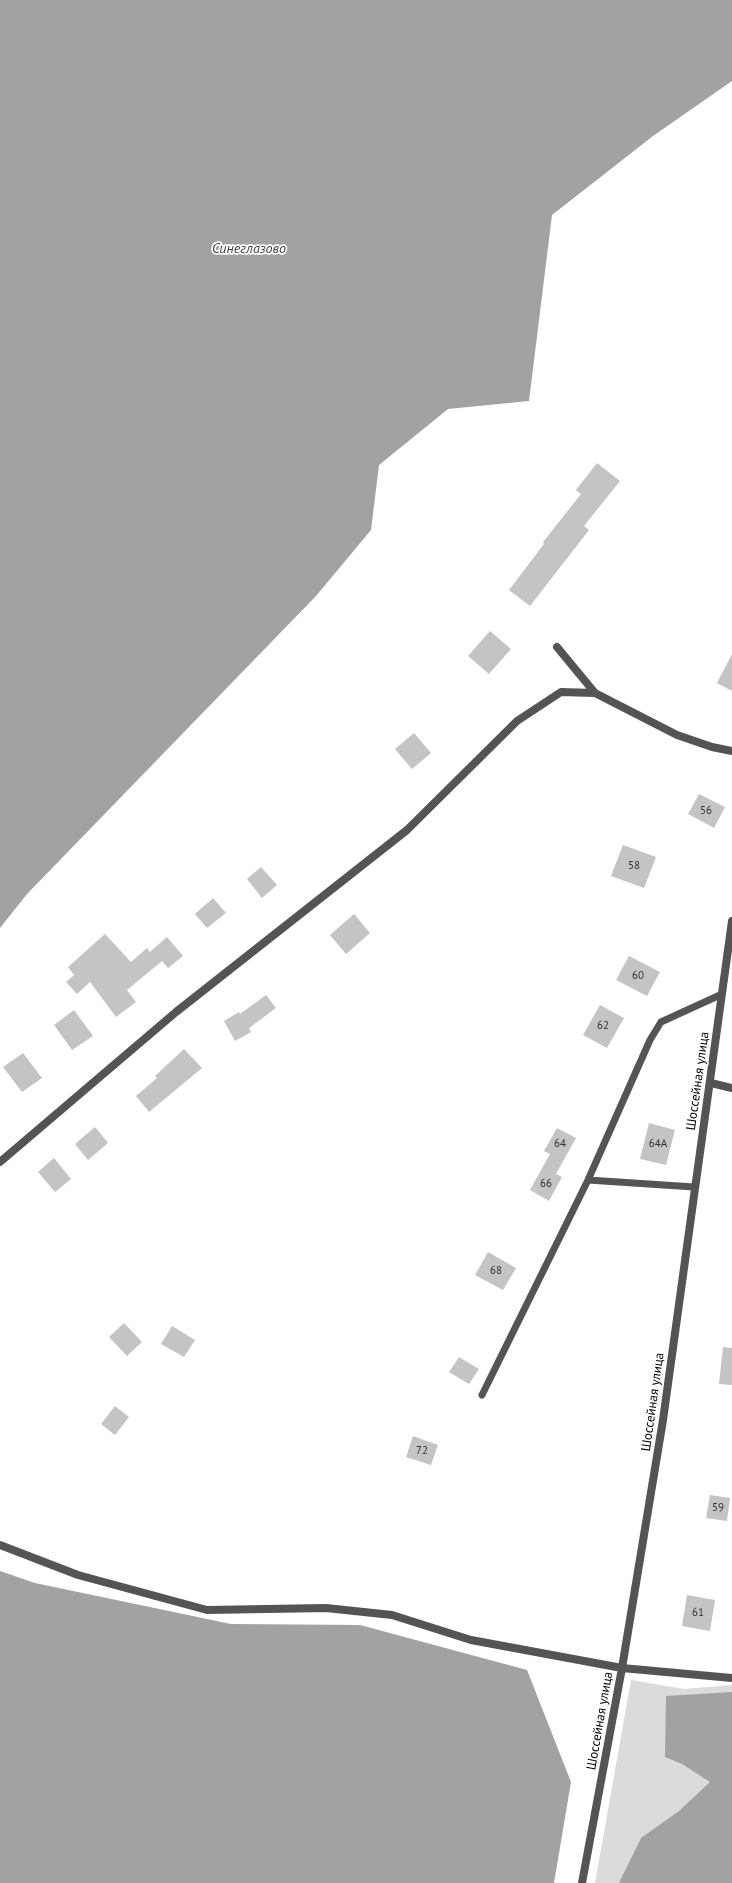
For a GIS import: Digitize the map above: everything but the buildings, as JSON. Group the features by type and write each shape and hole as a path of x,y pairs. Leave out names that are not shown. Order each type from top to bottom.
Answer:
{"street":[{"path":"557,648 595,693 677,735 712,747 732,750"},
{"path":"0,1162 176,1012 407,830 517,721 561,692 595,693"},
{"name":"Шоссейная улица","path":"582,1883 622,1668 663,1420 694,1187 711,1083 720,995 732,921"},
{"path":"711,1083 732,1088"},
{"path":"0,1545 78,1575 207,1610 326,1608 392,1615 471,1640 622,1668 732,1678"}],"lane":[{"path":"482,1395 588,1180 650,1040 661,1022 720,995"},
{"path":"588,1180 694,1187"}],"shaded area":[{"path":"631,1680 684,1689 732,1685 732,1883 595,1883"}],"water":[{"name":"Синеглазово","path":"0,0 732,0 732,81 653,136 552,215 529,401 448,409 379,465 371,530 316,596 27,894 0,928"},
{"path":"0,1571 35,1583 231,1624 360,1625 527,1670 571,1782 554,1883 0,1883"},
{"path":"732,1692 732,1883 619,1883 641,1838 679,1811 710,1782 682,1764 665,1757 666,1696"}]}
